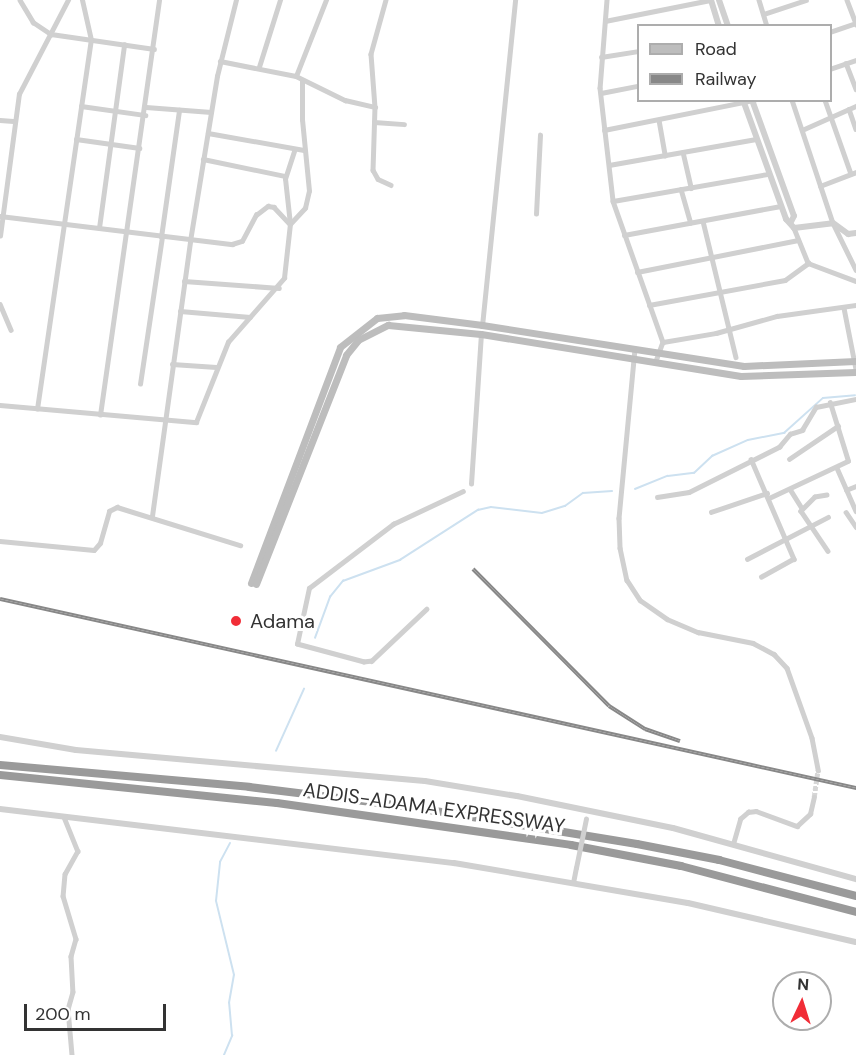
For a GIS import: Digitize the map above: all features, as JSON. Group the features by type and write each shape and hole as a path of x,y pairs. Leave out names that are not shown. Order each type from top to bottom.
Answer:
{"highway":[{"name":"ADDIS-ADAMA EXPRESSWAY","path":"0,765 249,787 411,807 637,844 856,896"},
{"name":"ADDIS-ADAMA EXPRESSWAY","path":"0,776 277,803 571,845 681,866 856,912"}],"main road":[{"path":"392,316 482,325 744,366 856,366 741,376 481,334 406,324 388,325 358,340 346,355 254,584 340,346 364,324 392,316"}],"street":[{"path":"20,0 33,22 51,34 154,49"},
{"path":"0,236 13,121 19,94 68,0"},
{"path":"37,409 62,222 91,40 82,0"},
{"path":"100,415 145,115 159,0"},
{"path":"152,516 203,159 220,61 236,0"},
{"path":"259,67 280,0"},
{"path":"296,76 326,0"},
{"path":"386,0 371,54 375,106 373,170 378,179 391,185"},
{"path":"471,484 481,334 515,0"},
{"path":"607,0 601,57 601,93 613,201 663,342 657,353 656,361"},
{"path":"605,21 711,0 718,24"},
{"path":"719,0 727,24"},
{"path":"759,0 766,24"},
{"path":"764,14 806,0"},
{"path":"832,32 856,23 847,0"},
{"path":"99,228 123,45"},
{"path":"601,57 637,51"},
{"path":"832,69 856,60"},
{"path":"220,61 296,76 302,81 345,100 375,106"},
{"path":"846,63 856,89"},
{"path":"290,224 305,208 309,191 304,150 302,81"},
{"path":"601,93 637,86"},
{"path":"604,130 744,102 767,174 786,219 793,225 833,223 848,234 856,233"},
{"path":"753,102 794,216 793,225 798,240 808,263 856,281"},
{"path":"793,102 833,223 856,270"},
{"path":"820,186 854,173 826,102"},
{"path":"81,106 145,115"},
{"path":"802,130 856,106"},
{"path":"146,107 211,112"},
{"path":"849,109 856,129"},
{"path":"140,384 179,110"},
{"path":"0,120 13,121"},
{"path":"659,120 665,155"},
{"path":"374,122 404,124"},
{"path":"208,133 264,141 294,151 304,150"},
{"path":"536,214 540,135"},
{"path":"76,139 139,148"},
{"path":"609,165 756,139"},
{"path":"0,405 196,422 216,367 228,342 279,288 290,224 285,176 294,151"},
{"path":"683,152 690,188"},
{"path":"203,159 242,164 285,176"},
{"path":"613,201 767,174"},
{"path":"681,189 691,223"},
{"path":"1,217 62,222 190,241 237,243 260,209 268,206 274,207 290,224"},
{"path":"624,236 780,206"},
{"path":"703,221 736,357"},
{"path":"637,272 798,240"},
{"path":"649,305 785,280 808,263"},
{"path":"184,282 279,288"},
{"path":"0,304 11,330"},
{"path":"663,342 729,329 777,316 856,305"},
{"path":"844,308 854,342 856,366"},
{"path":"180,311 250,317"},
{"path":"635,350 620,510 620,548 625,569 640,600 667,619 698,632 753,643 774,654 787,668 812,738 818,770"},
{"path":"172,364 216,367"},
{"path":"657,496 689,492 779,447 790,434 804,428 816,407 856,399"},
{"path":"711,512 790,489 837,468 849,456 830,403"},
{"path":"789,459 838,426"},
{"path":"751,459 795,559 762,577"},
{"path":"837,468 856,512 846,512 856,527"},
{"path":"846,489 856,486"},
{"path":"790,489 828,551"},
{"path":"427,609 372,661 300,648 296,639 309,588 393,524 463,491"},
{"path":"801,508 815,497 827,495"},
{"path":"0,541 93,550 100,543 106,516 112,508 152,516 240,545"},
{"path":"747,559 785,538 813,528 828,518"},
{"path":"0,737 156,759 425,782 588,810 733,844 856,879"},
{"path":"733,844 740,819 748,812 756,812 797,826 810,814 814,797"},
{"path":"0,809 64,818 222,833 573,883 688,903 856,942"},
{"path":"573,883 588,810"},
{"path":"64,818 78,851 65,874 63,896 76,939 71,956 73,992 68,1010 72,1055"}],"waterway":[{"path":"635,489 668,476 694,473 712,456 748,440 784,433 823,398 855,395"},
{"path":"315,638 330,597 343,581 400,560 478,510 491,507 542,513 565,506 583,493 612,491"},
{"path":"276,751 304,689"},
{"path":"224,1055 232,1036 229,1003 234,975 216,901 220,862 230,843"}],"tunnel":[{"path":"814,797 818,770"}],"railway":[{"path":"473,569 609,706 645,729 680,741"},
{"path":"0,599 856,788"}],"place":[{"name":"Adama","path":"236,621"}]}
